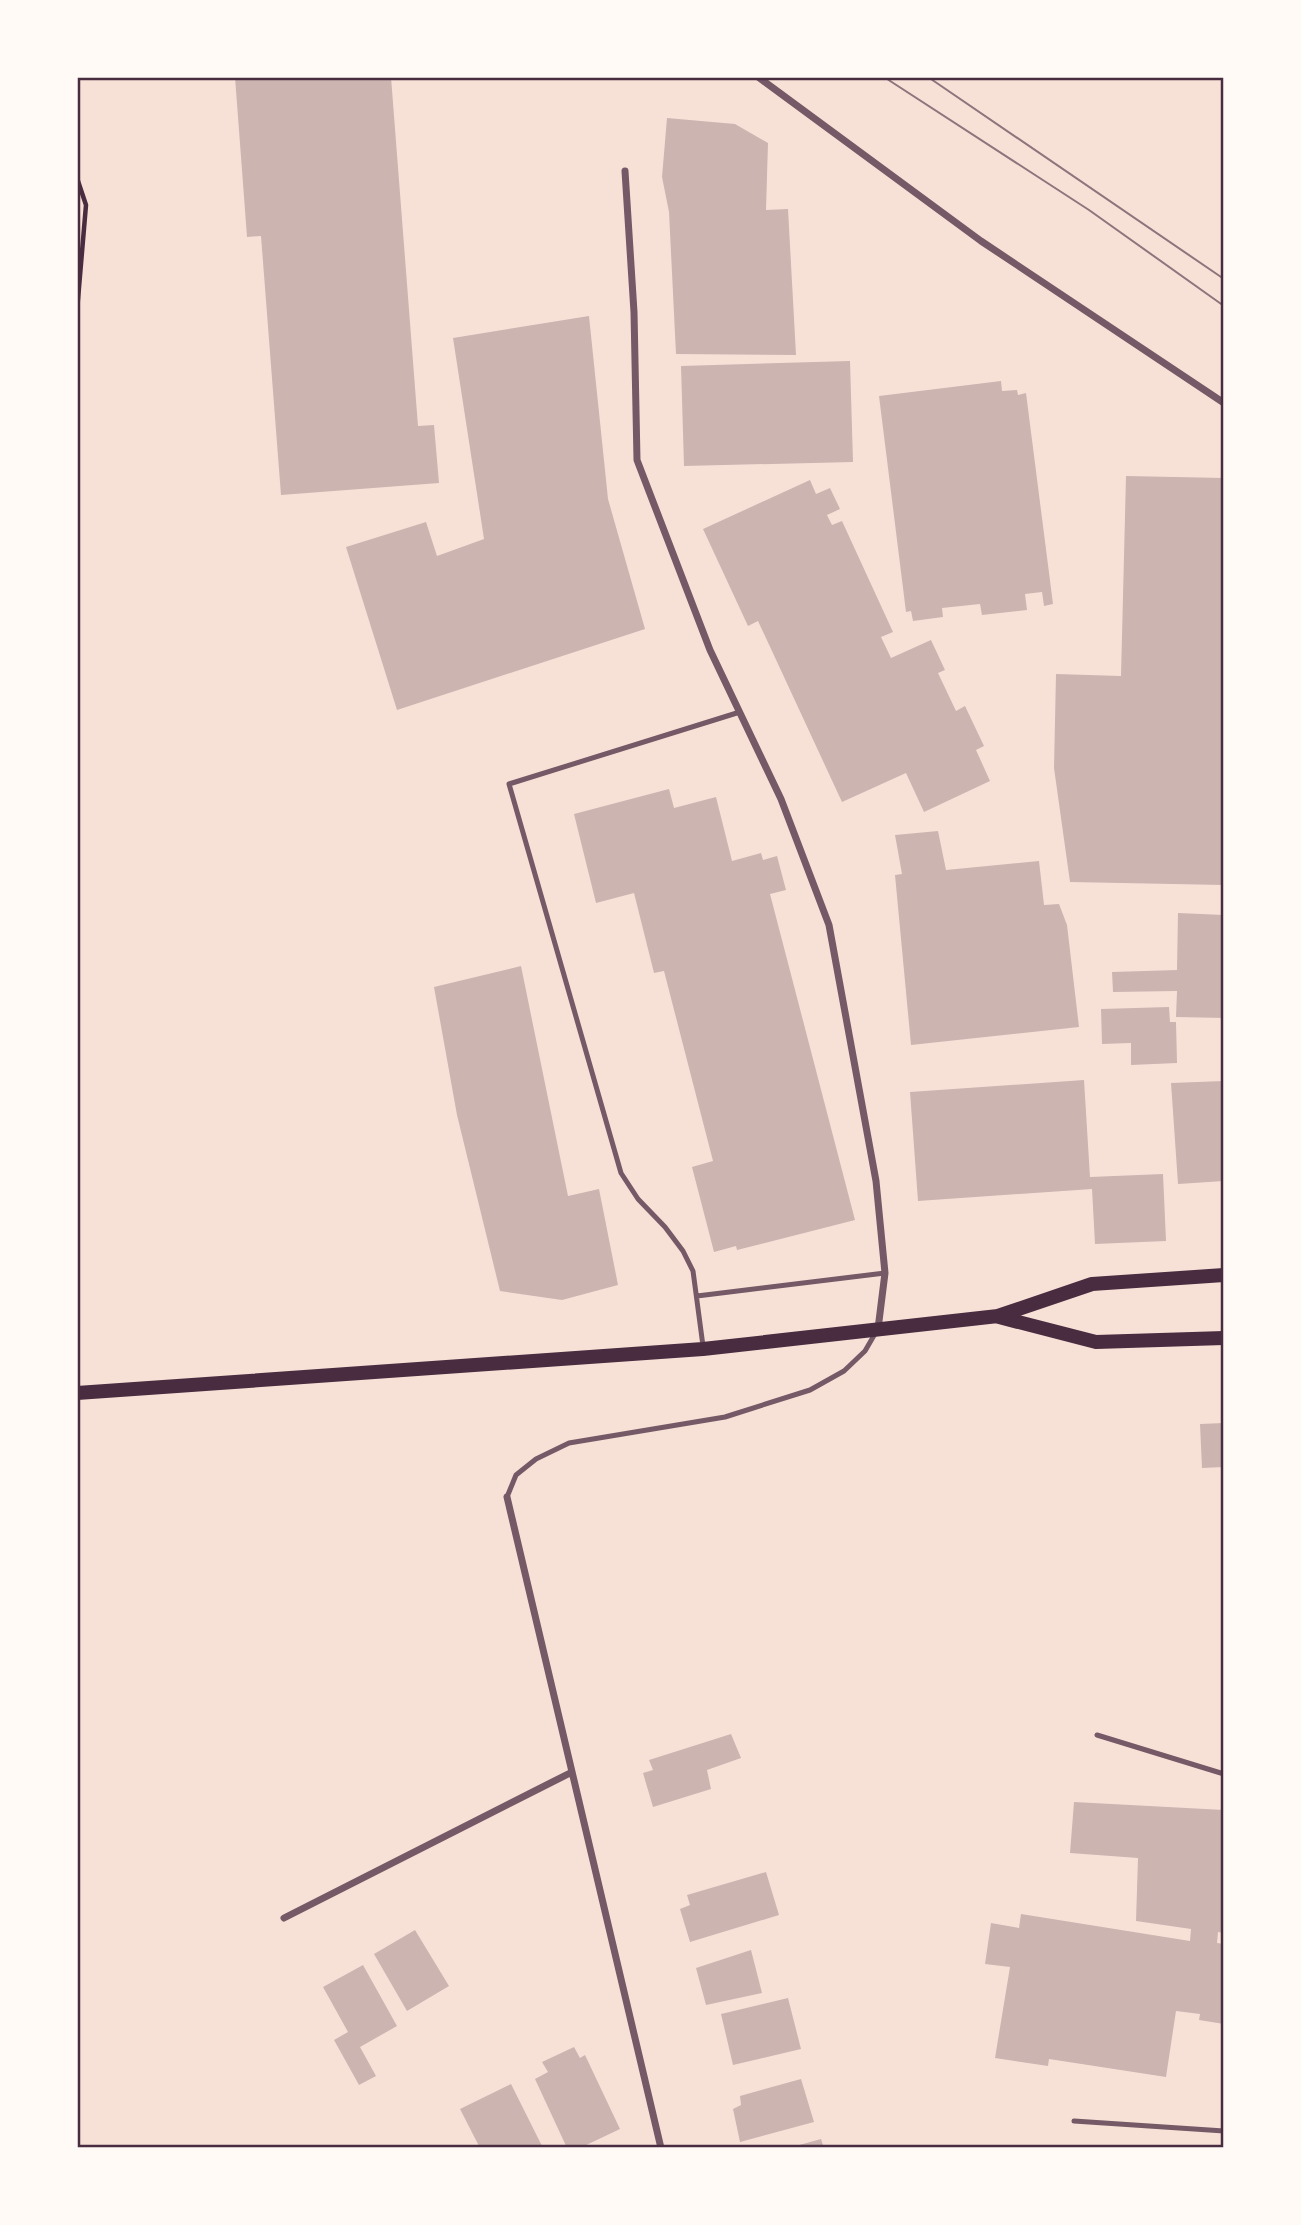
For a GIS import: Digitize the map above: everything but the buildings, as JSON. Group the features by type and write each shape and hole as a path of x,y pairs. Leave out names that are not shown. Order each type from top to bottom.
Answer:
{"main road":[{"path":"77,1393 703,1349 998,1316 1091,1284 1224,1275"},
{"path":"998,1316 1096,1342 1224,1338"}],"street":[{"path":"758,77 981,241 1224,403"},
{"path":"625,171 634,312 636,460 710,650 781,799 829,925 876,1181 885,1273 878,1329"},
{"path":"506,1497 661,2148"},
{"path":"284,1918 572,1772"}],"lane":[{"path":"703,1349 693,1271 683,1251 638,1199 621,1173 509,784 740,712"},
{"path":"697,1296 885,1273"},
{"path":"506,1497 516,1475 536,1459 569,1444 724,1418 810,1390 844,1371 865,1351 878,1329"},
{"path":"1097,1735 1224,1774"},
{"path":"1074,2121 1224,2132"}],"path":[{"path":"77,178 86,205 77,311"}],"tram line":[{"path":"884,77 1089,210 1224,306"},
{"path":"928,77 1224,279"}]}
